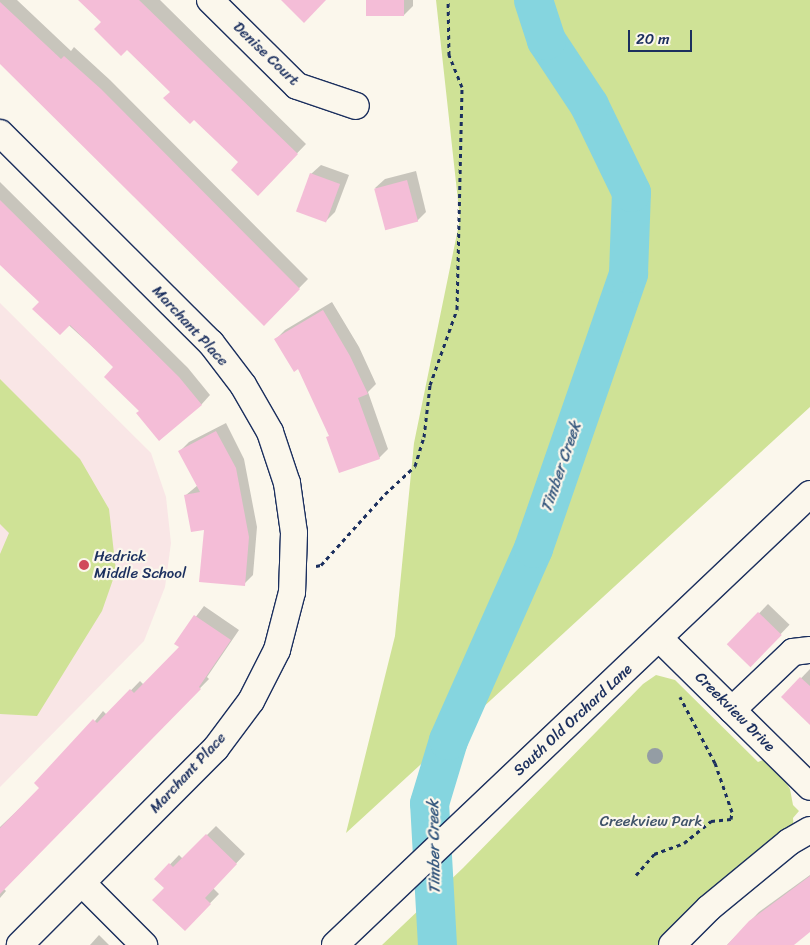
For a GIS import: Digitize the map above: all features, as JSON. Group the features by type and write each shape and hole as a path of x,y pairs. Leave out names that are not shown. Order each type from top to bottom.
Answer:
{"street":[{"name":"Denise Court","path":"210,0 297,86 356,106"},
{"name":"Marchant Place","path":"0,133 211,343 243,385 270,432 287,483 294,533 292,592 277,650 251,701 216,748 20,945"},
{"name":"South Old Orchard Lane","path":"335,945 810,494"},
{"name":"Creekview Drive","path":"659,638 810,788"},
{"path":"732,710 794,652 810,650"},
{"path":"672,945 709,908 788,842 810,830"},
{"path":"82,883 144,945"}],"path":[{"path":"316,566 321,565 386,494 415,466 424,437 430,385 458,309 462,87 449,55 448,0"},
{"path":"636,875 654,854 684,843 711,820 731,819 732,812 715,763 680,697"}],"shaded area":[{"name":"Hedrick Middle School","path":"0,303 151,453 166,497 171,543 165,587 144,641 0,787"}],"green space":[{"path":"436,0 810,0 810,407 346,833 395,636 414,443 460,219"},
{"path":"0,379 80,459 109,509 116,571 102,611 37,716 0,714 0,554 9,533 0,524"},
{"name":"Creekview Park","path":"656,675 675,680 758,762 765,759 776,767 790,789 793,805 799,811 793,818 794,830 782,858 758,886 662,945 382,945 463,868 643,684"}],"building":[{"path":"78,0 139,0 298,154 258,196 231,170 238,162 194,120 190,124 163,98 170,92 127,50 121,56 94,29 101,22"},
{"path":"281,0 326,0 304,23"},
{"path":"366,0 404,0 404,16 366,16"},
{"path":"0,2 61,59 64,56 101,89 300,289 264,326 0,64"},
{"path":"310,173 340,184 326,222 296,212"},
{"path":"407,180 418,222 385,230 374,189"},
{"path":"0,200 179,377 202,405 159,441 136,413 139,411 104,377 113,367 70,325 60,335 32,309 39,302 0,265"},
{"path":"323,310 350,356 368,394 358,398 380,459 339,473 326,437 329,436 298,369 294,372 274,339"},
{"path":"216,431 236,468 249,537 245,586 199,582 204,530 191,532 184,495 200,492 178,451"},
{"path":"758,612 782,635 750,667 727,644"},
{"path":"194,615 231,640 199,687 201,689 0,894 0,828 39,788 34,783 93,719 97,723 130,689 134,693 179,647 174,644"},
{"path":"800,677 810,686 810,725 781,697"},
{"path":"206,834 237,864 205,898 211,904 185,931 152,900 164,888 154,879 169,863 173,867"},
{"path":"810,876 810,932 794,945 727,945 749,921"}],"waterway":[{"name":"Timber Creek","path":"437,945 429,803 448,740 533,548 628,273 631,192 589,105 546,40 533,0"}],"place":[{"name":"Hedrick Middle School","path":"84,565"}]}
